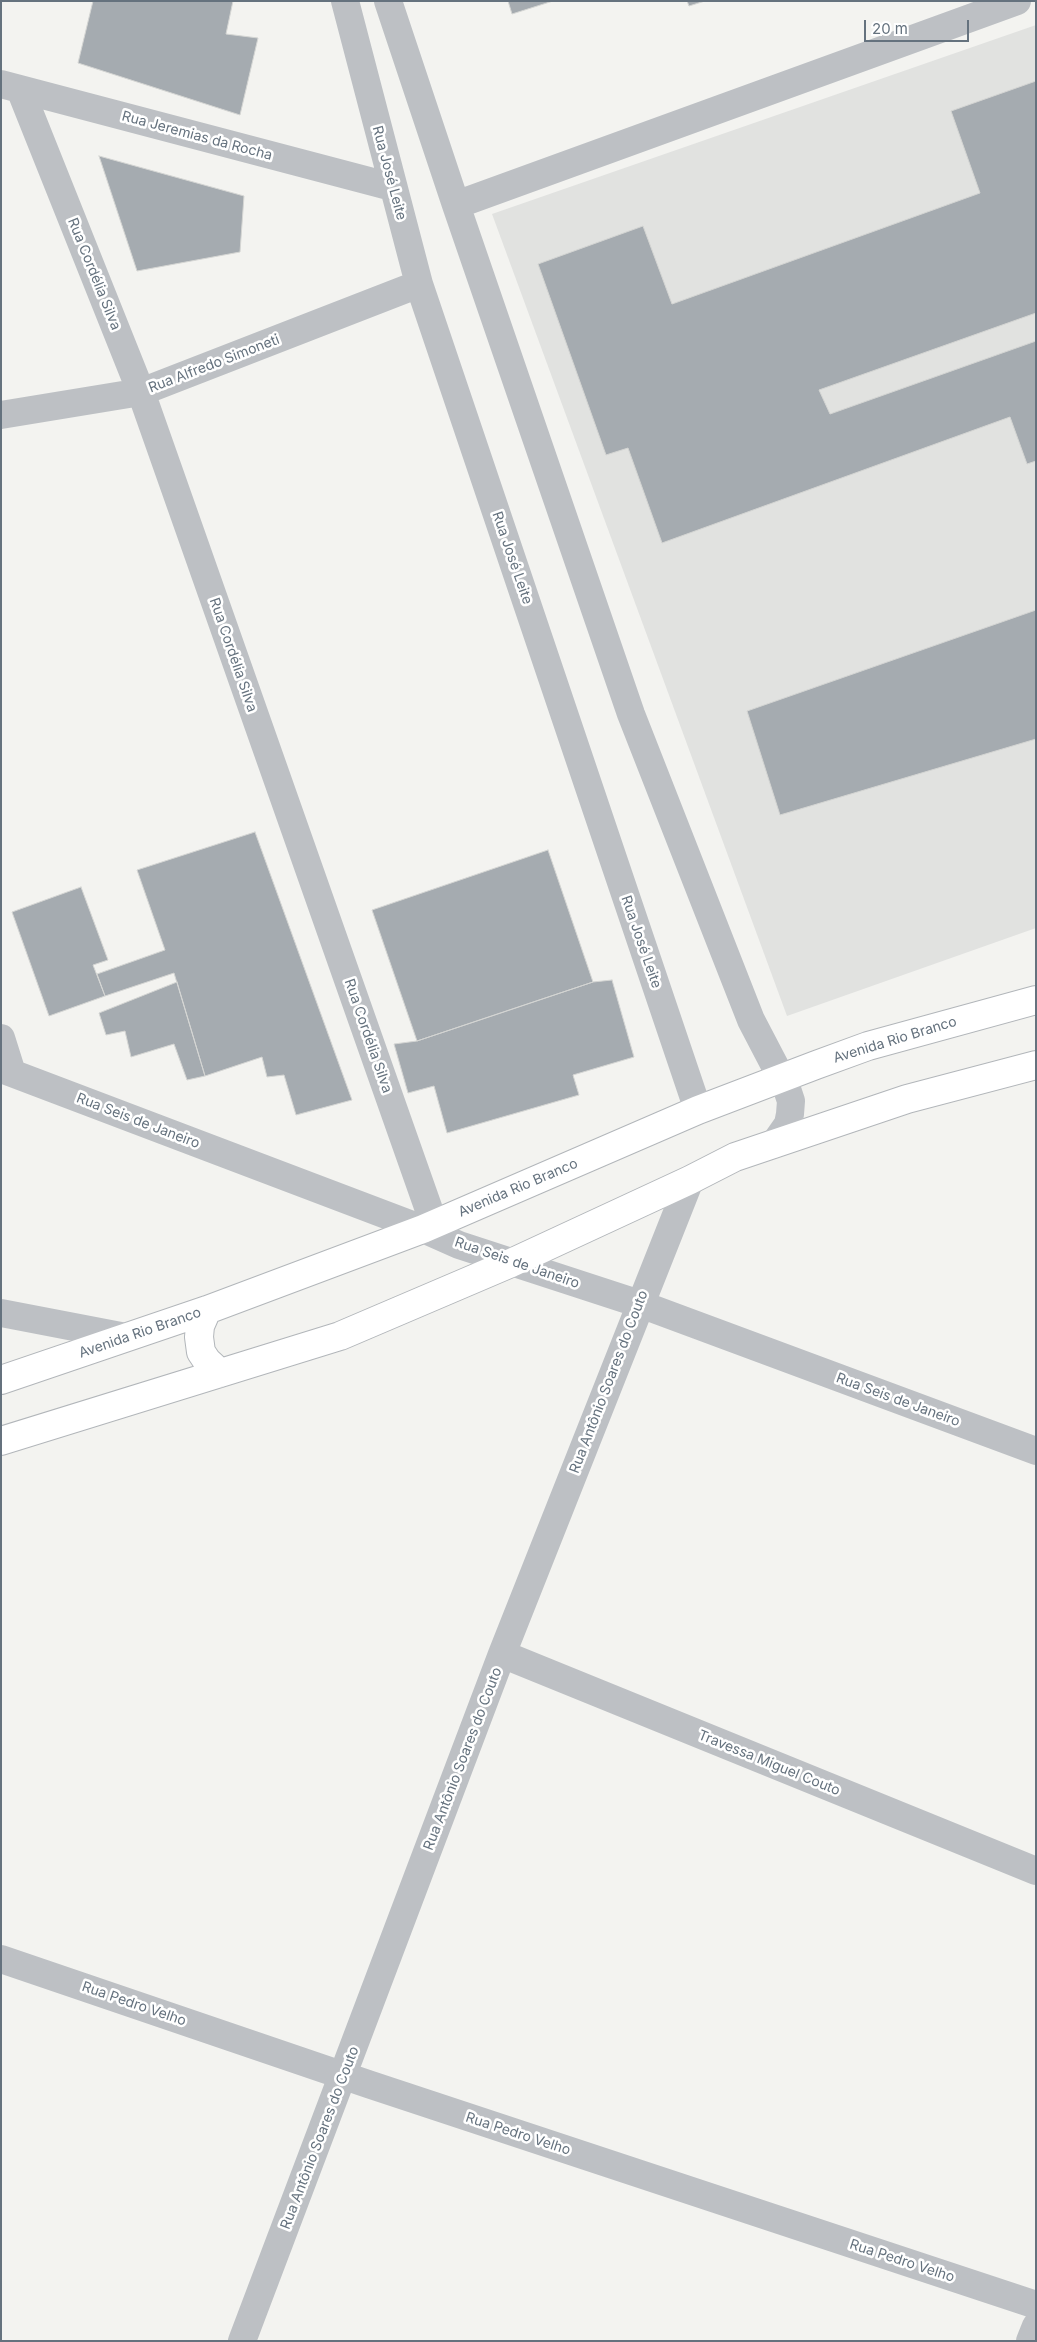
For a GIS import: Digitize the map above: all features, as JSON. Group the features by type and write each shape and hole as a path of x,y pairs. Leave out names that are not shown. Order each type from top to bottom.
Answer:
{"main road":[{"name":"Avenida Rio Branco","path":"1,1380 207,1310 429,1227 698,1110 868,1046 1036,1000"},
{"path":"1,1441 340,1336 511,1263 690,1180 735,1157 907,1099 1036,1065"},
{"path":"207,1310 200,1326 201,1352 207,1361 220,1373"}],"street":[{"name":"Rua José Leite","path":"345,1 392,187 419,284 698,1110"},
{"path":"388,1 631,714 751,1020 791,1101 788,1124 774,1144"},
{"path":"456,205 1017,1"},
{"name":"Rua Jeremias da Rocha","path":"10,87 392,187"},
{"name":"Rua Cordélia Silva","path":"10,87 140,392 429,1227"},
{"name":"Rua Alfredo Simoneti","path":"1,415 140,392 419,284"},
{"path":"1,1038 7,1071"},
{"name":"Rua Seis de Janeiro","path":"7,1071 429,1227 459,1245 640,1304 1036,1451"},
{"name":"Rua Antônio Soares do Couto","path":"242,2341 344,2076 502,1654 690,1180"},
{"path":"1,1313 126,1337"},
{"name":"Travessa Miguel Couto","path":"502,1654 1036,1871"},
{"name":"Rua Pedro Velho","path":"1,1959 344,2076 1036,2305"},
{"path":"1030,2341 1036,2326"}],"shaded area":[{"path":"1036,25 1036,928 787,1016 492,214"}],"building":[{"path":"93,1 233,1 226,34 258,38 240,115 78,63"},
{"path":"508,1 553,1 512,14"},
{"path":"687,1 705,1 689,6"},
{"path":"1036,81 1036,313 819,390 830,414 1036,341 1036,461 1027,464 1010,417 662,543 628,448 606,455 538,264 643,226 672,304 980,193 951,111"},
{"path":"99,156 244,196 240,252 137,271"},
{"path":"1036,610 1036,739 780,815 747,711"},
{"path":"255,832 352,1100 296,1115 284,1075 267,1077 262,1057 205,1076 174,973 105,996 97,974 165,950 137,870"},
{"path":"548,850 593,982 417,1041 372,910"},
{"path":"81,887 108,960 93,965 105,996 49,1016 12,912"},
{"path":"612,980 634,1057 573,1075 579,1095 447,1133 434,1086 408,1093 394,1044 417,1041 593,982"},
{"path":"177,982 205,1076 187,1080 174,1044 131,1057 125,1031 106,1035 99,1013"}]}
